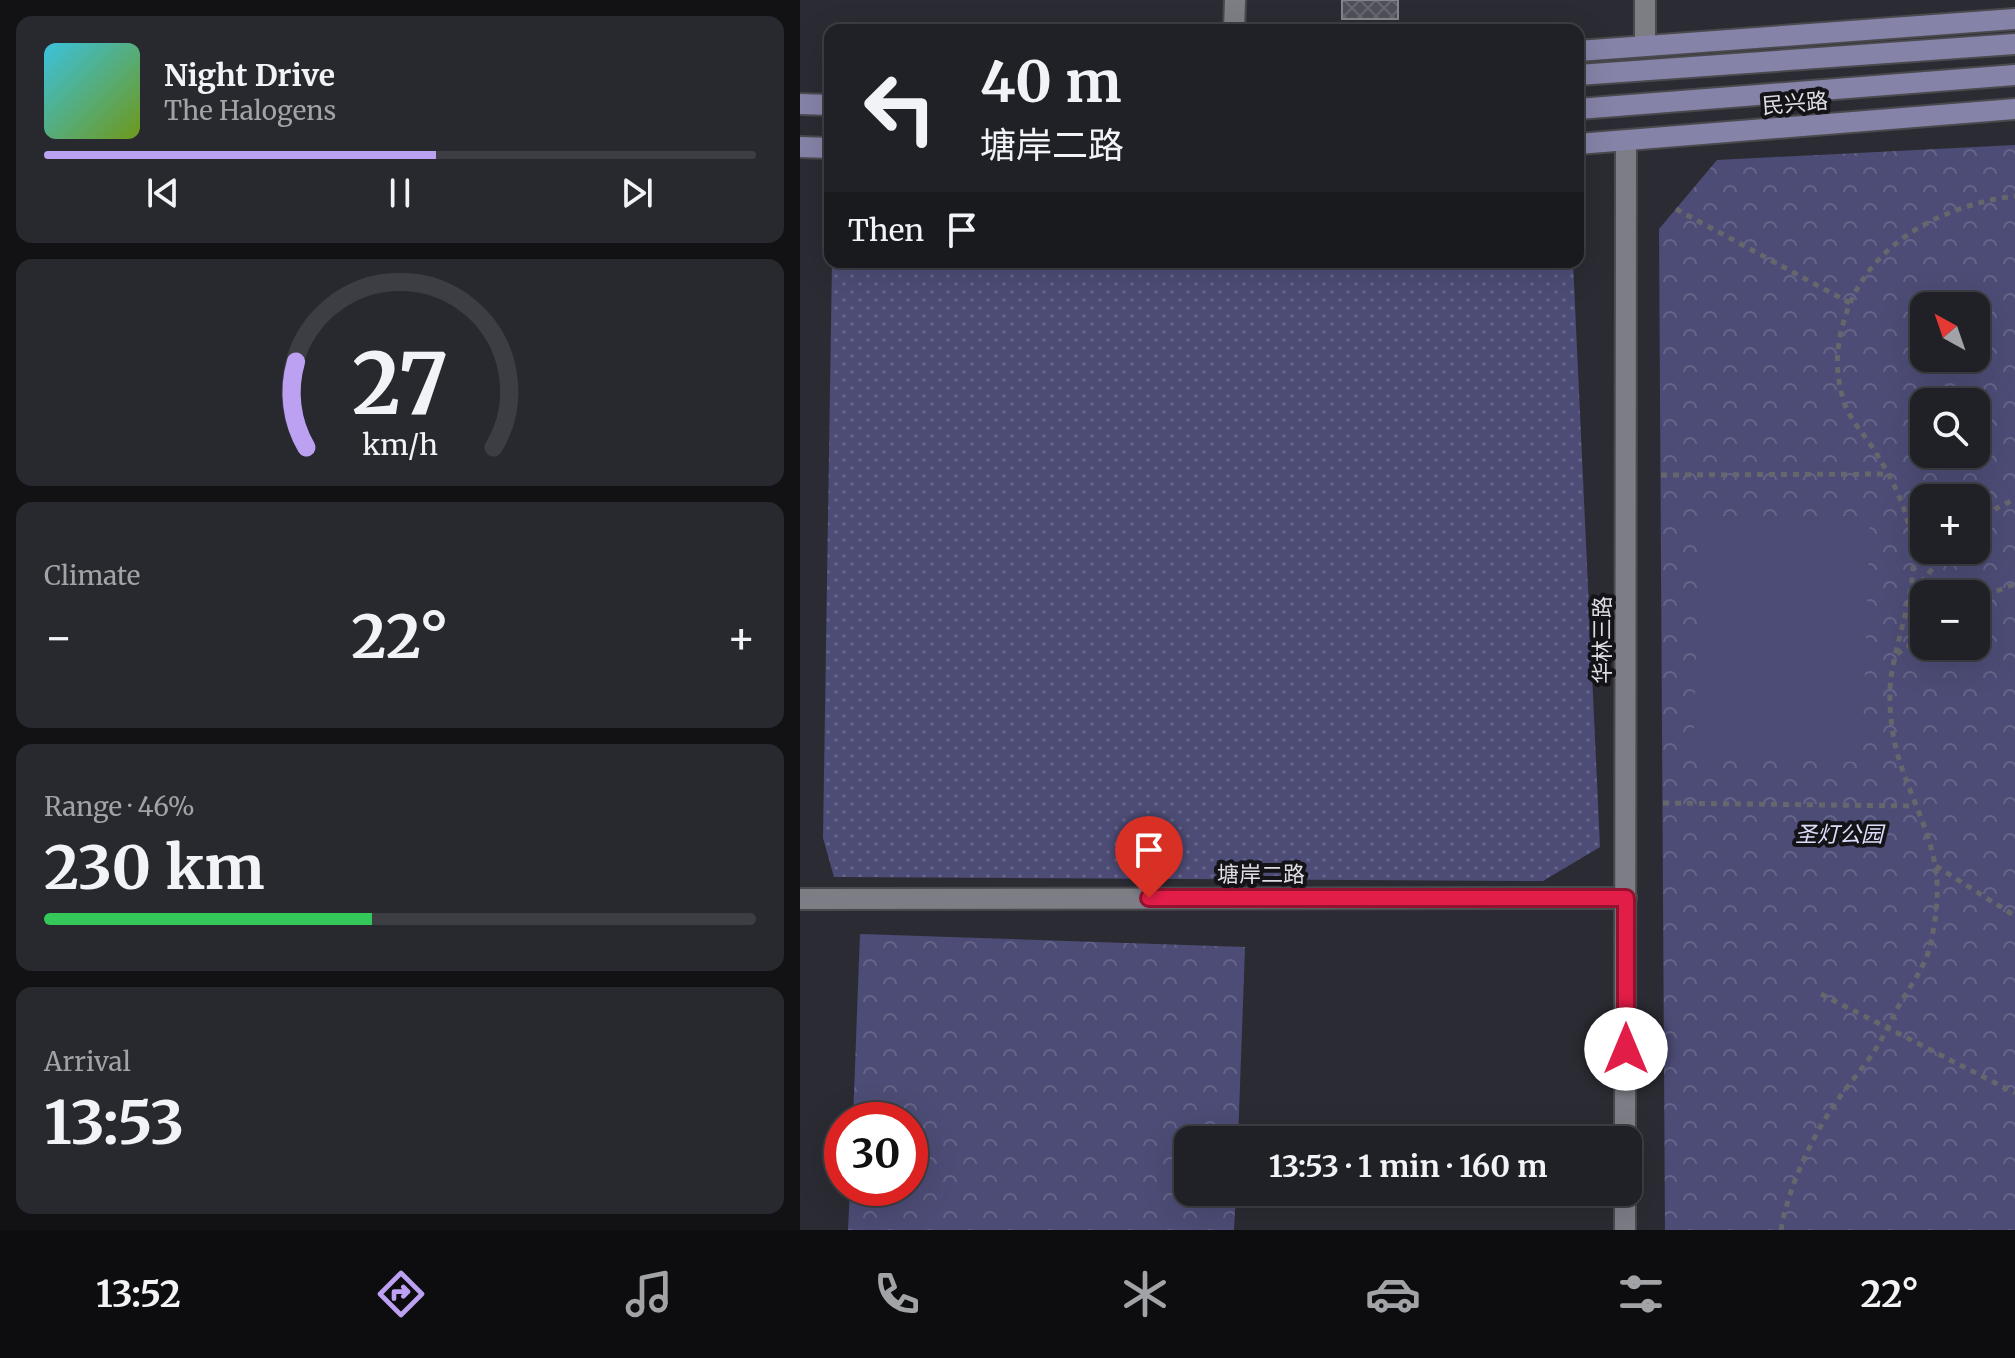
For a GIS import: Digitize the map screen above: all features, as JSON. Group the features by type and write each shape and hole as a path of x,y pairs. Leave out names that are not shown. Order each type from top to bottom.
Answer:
{"main road":[{"path":"1584,51 2015,19"},
{"name":"民兴路","path":"1584,75 2015,44"},
{"name":"民兴路","path":"1584,109 2015,75"},
{"path":"800,104 824,105"},
{"name":"民兴路","path":"1584,144 2015,109"},
{"path":"800,147 824,148"}],"street":[{"path":"1234,24 1235,0"},
{"path":"1645,0 1645,46"},
{"name":"华林三路","path":"1625,1126 1626,141"},
{"name":"塘岸二路","path":"800,899 1626,898"},
{"path":"1625,1206 1625,1230"}],"path":[{"path":"1913,580 1914,560 1910,533 1899,498 1888,474 1845,404 1836,371 1837,340 1850,303 1866,273 1882,254 1946,213 1972,203 2015,196"},
{"path":"1676,209 1850,303"},
{"path":"1661,475 1888,474"},
{"path":"1990,514 2015,499"},
{"path":"1922,580 1936,564"},
{"path":"1990,594 2015,584"},
{"path":"1781,1230 1793,1186 1832,1107 1878,1046 1901,1001 1921,973 1932,939 1937,874 1892,728 1891,681 1910,600"},
{"path":"1897,654 1910,645"},
{"path":"1663,803 1915,806"},
{"path":"1935,866 2015,916"},
{"path":"1821,994 2015,1093"}],"green space":[{"name":"圣灯公园","path":"2015,145 2015,1230 1665,1230 1659,229 1717,160"},
{"path":"832,268 1573,268 1600,847 1543,881 834,877 823,838"},
{"path":"1701,516 1870,520 1862,762 1693,757"},
{"path":"860,934 1245,947 1239,1126 1174,1126 1174,1206 1235,1206 1234,1230 848,1230 849,1206 928,1206 928,1102 854,1102"}],"building":[{"path":"1342,0 1398,0 1398,19 1342,19"}],"route":[{"path":"1149,898 1626,898 1626,1049"}]}
